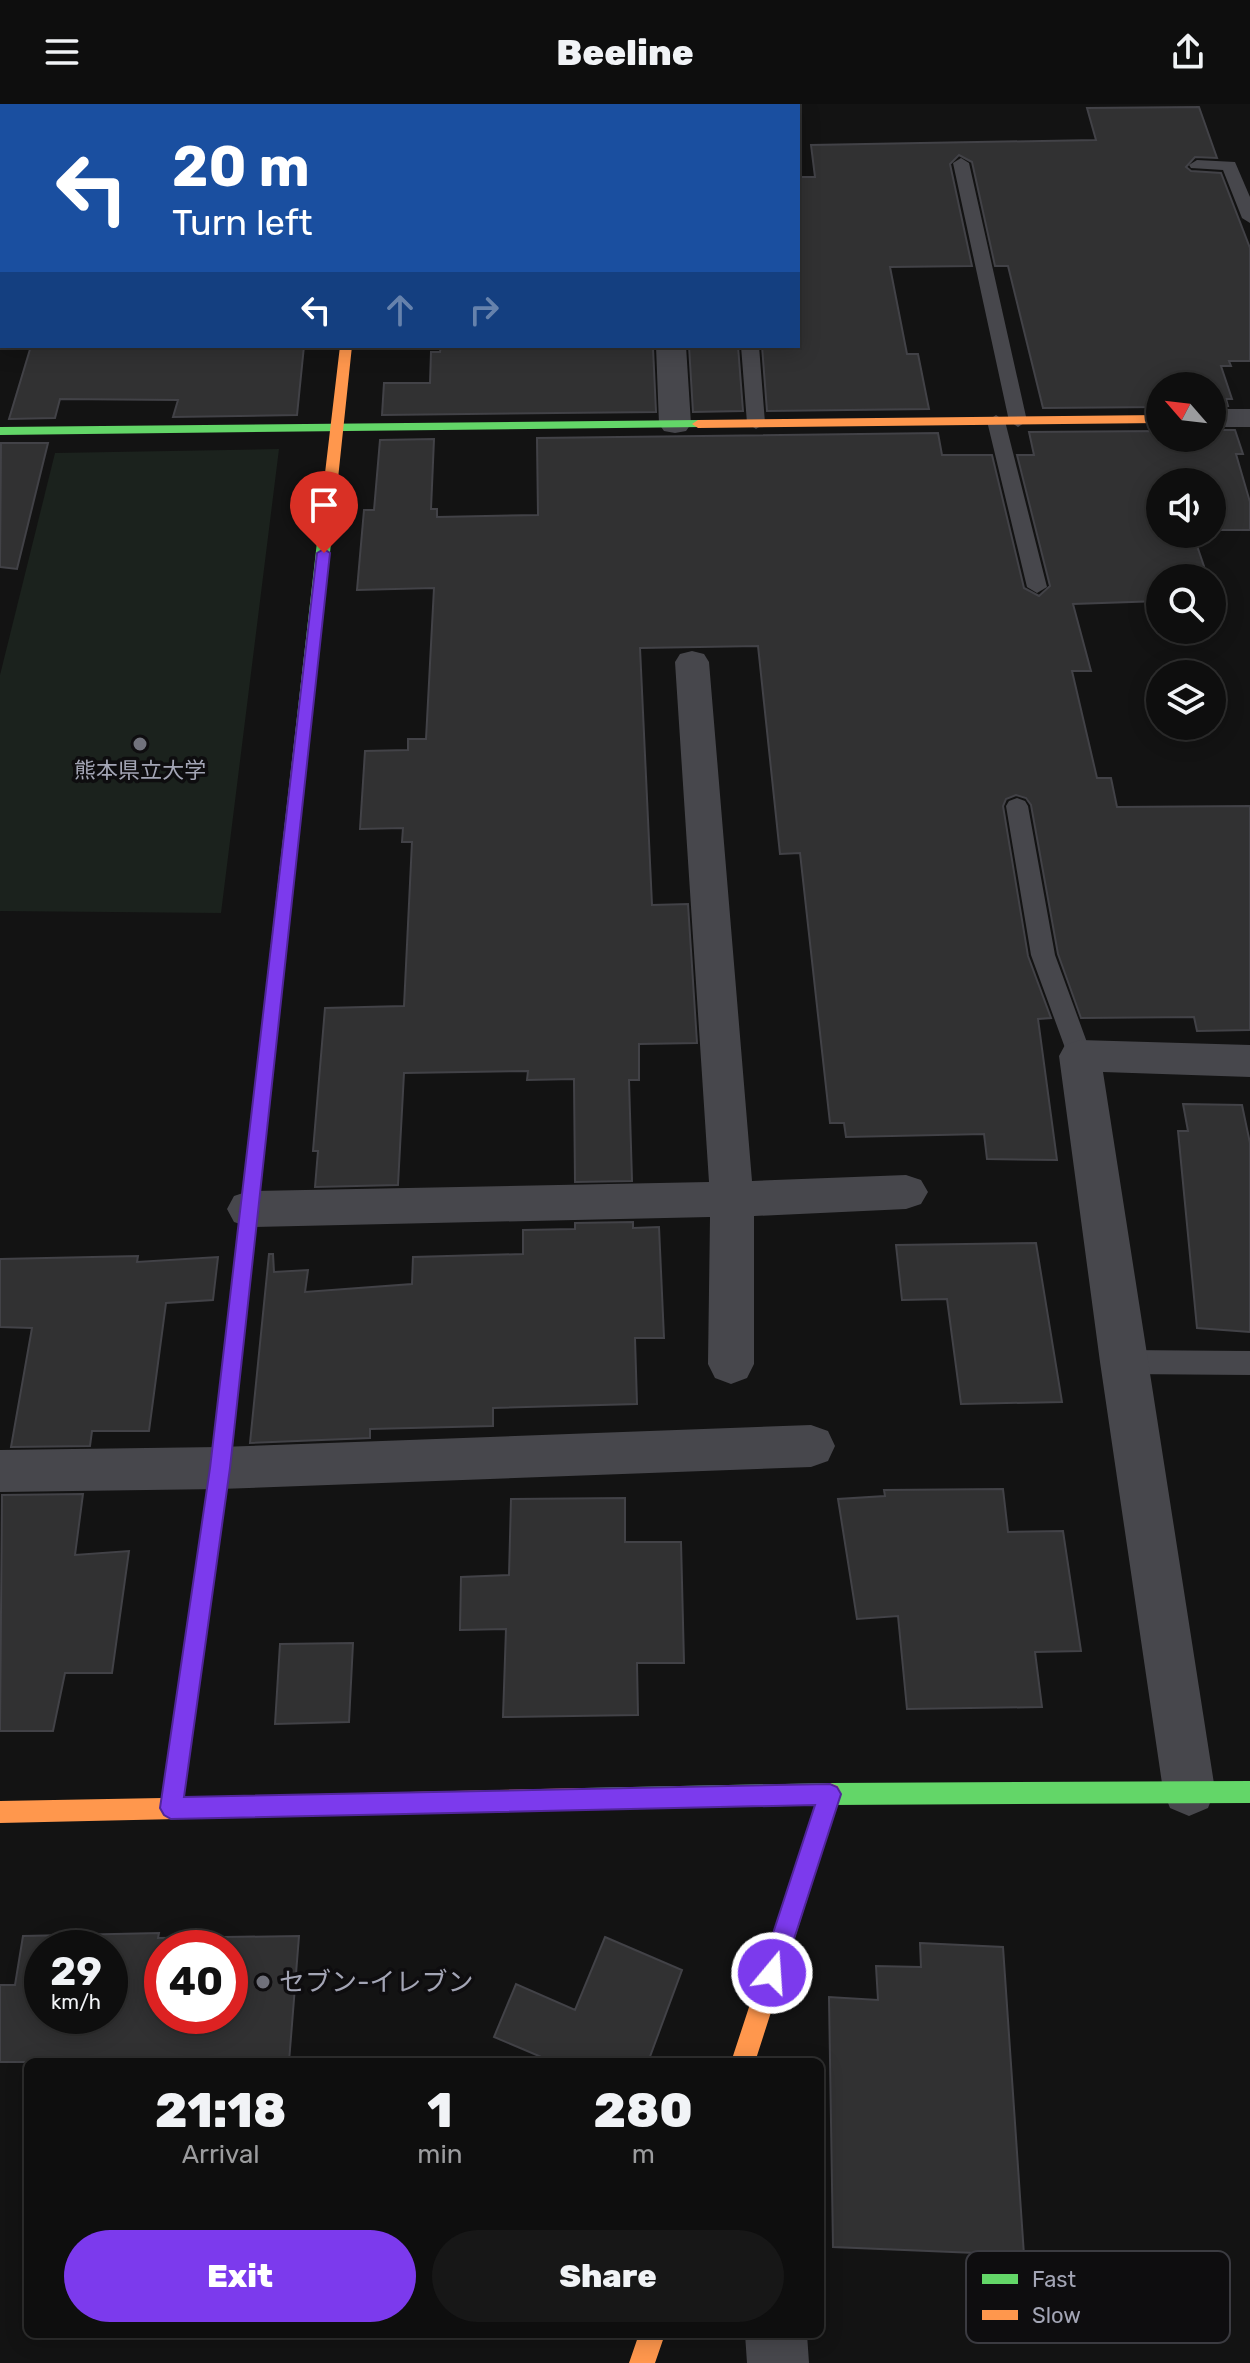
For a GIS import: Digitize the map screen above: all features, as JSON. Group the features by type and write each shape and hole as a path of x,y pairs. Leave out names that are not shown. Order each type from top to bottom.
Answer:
{"street":[{"path":"171,1808 220,1468 346,348"},
{"path":"671,348 675,424"},
{"path":"1226,418 1250,418"},
{"path":"0,431 1146,419"},
{"path":"692,662 732,1199 731,1364"},
{"path":"1189,1790 1123,1362 1080,1056 1250,1061"},
{"path":"249,1209 732,1199 906,1192"},
{"path":"0,1471 220,1468 811,1446"},
{"path":"0,1812 830,1794 1250,1792"},
{"path":"744,2058 830,1794"},
{"path":"642,2363 651,2338"},
{"path":"776,2338 778,2363"}],"lane":[{"path":"135,104 158,104"},
{"path":"961,163 1018,421"},
{"path":"1197,165 1229,165 1250,218"},
{"path":"750,348 756,423"},
{"path":"996,421 1037,587"},
{"path":"1017,806 1043,955 1080,1056"},
{"path":"1123,1362 1250,1363"}],"shaded area":[{"name":"熊本県立大学","path":"279,449 221,913 0,911 0,675 55,453"}],"building":[{"path":"1199,107 1217,158 1195,157 1186,167 1191,171 1221,173 1250,248 1250,361 1229,361 1231,366 1221,366 1223,372 1146,372 1146,407 1043,408 1008,266 995,266 972,162 959,155 950,164 972,266 890,267 907,354 918,354 929,409 767,411 762,348 800,348 800,177 815,177 811,145 1096,140 1087,108"},
{"path":"30,348 304,348 297,415 173,417 178,400 60,399 55,418 9,419"},
{"path":"441,348 653,348 656,412 382,415 384,383 430,383 431,352 440,352"},
{"path":"689,348 738,348 743,411 693,412"},
{"path":"1226,381 1232,399 1226,399"},
{"path":"1226,430 1235,430 1243,454 1236,454 1250,502 1250,530 1226,530 1226,468 1146,468 1146,548 1198,548 1203,564 1146,564 1146,601 1073,604 1091,671 1072,671 1097,778 1111,778 1117,807 1250,806 1250,1030 1197,1031 1194,1017 1081,1018 1058,954 1031,805 1026,798 1016,795 1006,799 1003,806 1028,956 1051,1018 1038,1019 1057,1160 987,1159 984,1134 846,1137 844,1123 830,1123 800,853 780,854 758,646 640,648 652,905 688,904 697,1043 639,1044 639,1080 629,1080 632,1181 575,1182 574,1079 527,1080 528,1071 404,1073 398,1185 315,1187 318,1151 313,1151 325,1008 404,1006 412,842 402,842 403,828 360,829 365,751 408,750 408,739 426,739 434,588 357,590 364,510 374,510 380,440 434,439 431,509 437,509 437,517 538,515 537,438 938,433 942,455 992,455 1024,588 1039,596 1050,586 1017,455 1034,455 1029,432 1146,431 1146,452 1226,452"},
{"path":"1,443 48,443 17,569 0,567"},
{"path":"1183,1104 1242,1105 1250,1143 1250,1332 1197,1328 1178,1131 1188,1131"},
{"path":"633,1222 633,1228 659,1227 664,1338 635,1338 637,1404 493,1408 493,1426 370,1429 370,1438 250,1443 269,1254 273,1254 274,1272 308,1270 305,1292 412,1284 413,1257 523,1254 523,1230 575,1229 575,1223"},
{"path":"1036,1243 1062,1402 961,1404 947,1299 902,1300 896,1245"},
{"path":"138,1256 137,1262 218,1257 213,1300 166,1303 149,1431 92,1431 90,1446 11,1447 32,1328 0,1327 0,1259"},
{"path":"1003,1489 1008,1532 1063,1531 1081,1651 1035,1652 1042,1707 907,1709 898,1616 857,1619 838,1499 885,1496 884,1490"},
{"path":"83,1494 75,1555 129,1551 112,1673 65,1673 53,1731 0,1731 2,1495"},
{"path":"625,1498 625,1542 681,1542 684,1663 637,1663 638,1715 503,1717 506,1629 460,1630 461,1577 509,1575 511,1499"},
{"path":"353,1643 349,1722 275,1724 280,1644"},
{"path":"144,1933 144,2034 248,2034 248,1937 299,1936 289,2058 24,2058 24,2062 0,2062 0,1985 15,1985 24,1936 24,2034 128,2034 128,1934"},
{"path":"605,1937 682,1970 649,2058 544,2058 494,2037 516,1984 575,2010"},
{"path":"920,1943 1003,1947 1024,2251 966,2253 833,2247 829,1997 878,2000 876,1966 921,1967"}],"traffic: fast":[{"path":"0,431 698,424"},
{"path":"239,1302 328,507"},
{"path":"584,1799 830,1794 1250,1792"}],"traffic: slow":[{"path":"328,507 346,348"},
{"path":"698,424 1146,419"},
{"path":"171,1808 220,1468 239,1302"},
{"path":"744,2058 830,1794"},
{"path":"0,1812 584,1799"},
{"path":"642,2363 651,2338"}],"place":[{"name":"熊本県立大学","path":"140,744"},
{"name":"セブン-イレブン","path":"263,1982"}],"route":[{"path":"324,553 220,1468 171,1808 830,1794 772,1973"}]}
